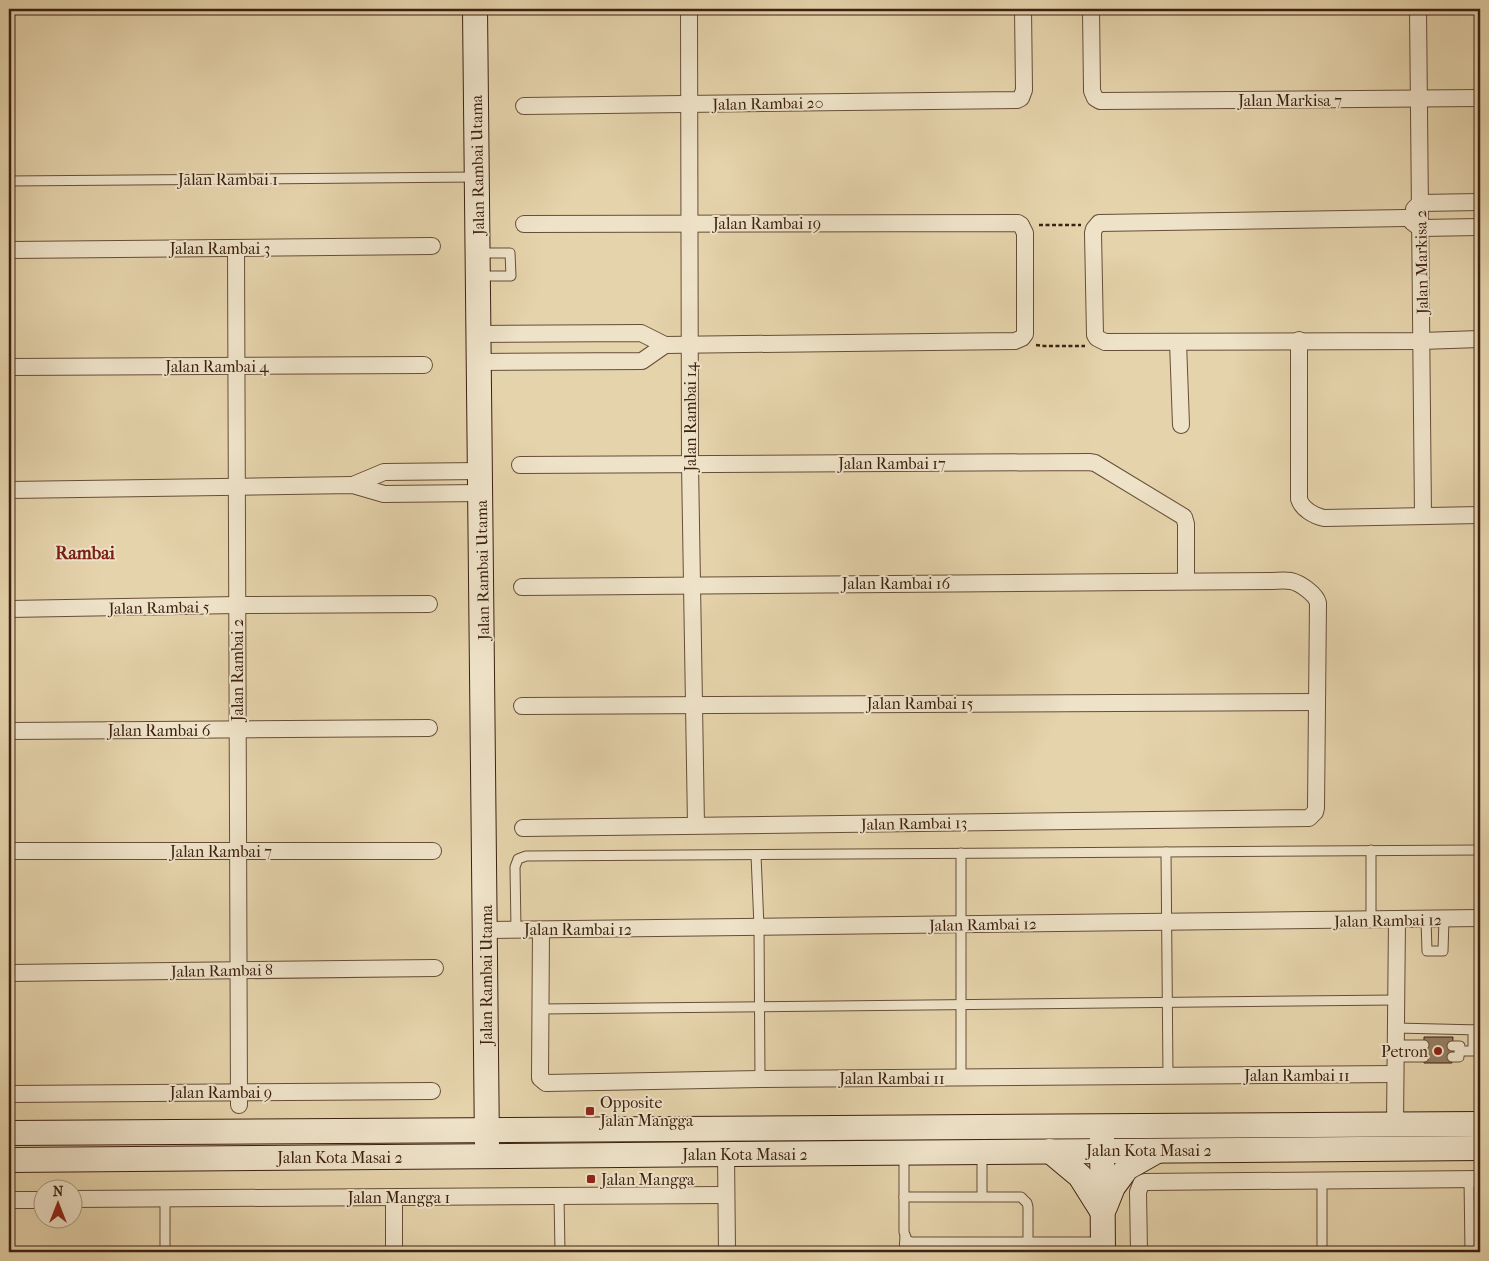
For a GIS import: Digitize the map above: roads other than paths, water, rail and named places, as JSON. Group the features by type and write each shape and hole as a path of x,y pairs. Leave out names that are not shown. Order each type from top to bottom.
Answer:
{"main road":[{"name":"Jalan Rambai Utama","path":"475,9 488,1156"},
{"name":"Jalan Kota Masai 2","path":"9,1134 1480,1124"},
{"path":"1102,1126 1103,1247"},
{"path":"32,1133 32,1160"},
{"name":"Jalan Kota Masai 2","path":"9,1160 1480,1148"},
{"path":"1103,1213 1113,1187 1127,1168 1158,1150"},
{"path":"1050,1151 1080,1176 1103,1213"}],"street":[{"name":"Jalan Rambai 14","path":"689,9 690,464 696,826"},
{"name":"Jalan Rambai 20","path":"524,106 1018,100 1021,98 1024,90 1024,9"},
{"name":"Jalan Markisa 7","path":"1091,9 1092,91 1095,98 1100,101 1480,98"},
{"name":"Jalan Markisa 2","path":"1418,9 1423,516"},
{"path":"1406,218 1420,202 1480,202"},
{"path":"1480,227 1420,228 1406,218 1112,222 1100,223 1096,226 1093,233 1094,331 1097,338 1101,341 1422,341 1480,339"},
{"name":"Jalan Rambai 19","path":"524,224 1011,222 1021,225 1024,233 1025,330 1022,338 1019,340 689,345"},
{"name":"Jalan Rambai 3","path":"9,250 432,246"},
{"name":"Jalan Rambai 2","path":"236,248 239,1098"},
{"path":"595,333 596,362"},
{"path":"479,334 641,333 665,345 689,345"},
{"path":"1299,340 1299,493 1302,506 1321,518 1480,515"},
{"path":"1178,342 1181,425"},
{"path":"479,362 642,361 665,345"},
{"name":"Jalan Rambai 4","path":"9,367 424,365"},
{"name":"Jalan Rambai 17","path":"520,465 1092,462 1184,517 1186,524 1186,581"},
{"path":"353,485 384,472 481,482"},
{"path":"9,490 353,485 384,494 481,482"},
{"name":"Jalan Rambai 16","path":"522,587 1186,581 1270,581 1295,583 1313,593 1317,599 1317,702"},
{"name":"Jalan Rambai 5","path":"9,609 429,604"},
{"name":"Jalan Rambai 15","path":"522,706 1317,702"},
{"name":"Jalan Rambai 13","path":"523,828 1304,819 1313,816 1316,808 1317,702"},
{"name":"Jalan Rambai 6","path":"9,731 429,728"},
{"name":"Jalan Rambai 7","path":"9,851 433,851"},
{"name":"Jalan Rambai 12","path":"486,930 1480,918"},
{"path":"1395,1124 1397,920"},
{"name":"Jalan Rambai 11","path":"541,930 540,1078 546,1083 760,1079 1395,1074"},
{"name":"Jalan Rambai 8","path":"9,973 435,968"},
{"name":"Jalan Rambai 9","path":"9,1094 239,1098 432,1091"},
{"path":"726,1154 727,1252"},
{"path":"1138,1252 1139,1188 1142,1184 1149,1181 1475,1179"},
{"name":"Jalan Mangga 1","path":"82,1200 726,1195"},
{"path":"394,1197 394,1252"},
{"path":"9,1200 32,1200"}],"lane":[{"name":"Jalan Rambai 1","path":"9,180 477,177"},
{"path":"1371,850 1371,920"},
{"path":"516,929 515,867 522,857 1480,850"},
{"path":"1166,852 1168,1076"},
{"path":"961,853 961,1077"},
{"path":"756,855 759,927 760,1079"},
{"path":"1426,919 1427,951 1444,951 1444,919"},
{"path":"541,1009 1396,1000"},
{"path":"1396,1028 1477,1030 1473,1051 1455,1051"},
{"path":"1396,1051 1424,1046"},
{"path":"1396,1051 1424,1057"},
{"path":"904,1152 904,1252"},
{"path":"982,1152 982,1196"},
{"path":"1470,1252 1475,1179"},
{"path":"1322,1180 1322,1252"},
{"path":"560,1196 560,1252"},
{"path":"904,1197 1017,1196 1025,1199 1028,1207 1028,1243"},
{"path":"165,1199 165,1252"},
{"path":"905,1236 915,1243 1028,1243 1103,1247"}],"place":[{"name":"Petron","path":"1438,1051"},
{"name":"Opposite Jalan Mangga","path":"590,1111"},
{"name":"Jalan Mangga","path":"591,1179"}],"district":[{"name":"Rambai","path":"85,553"}]}
